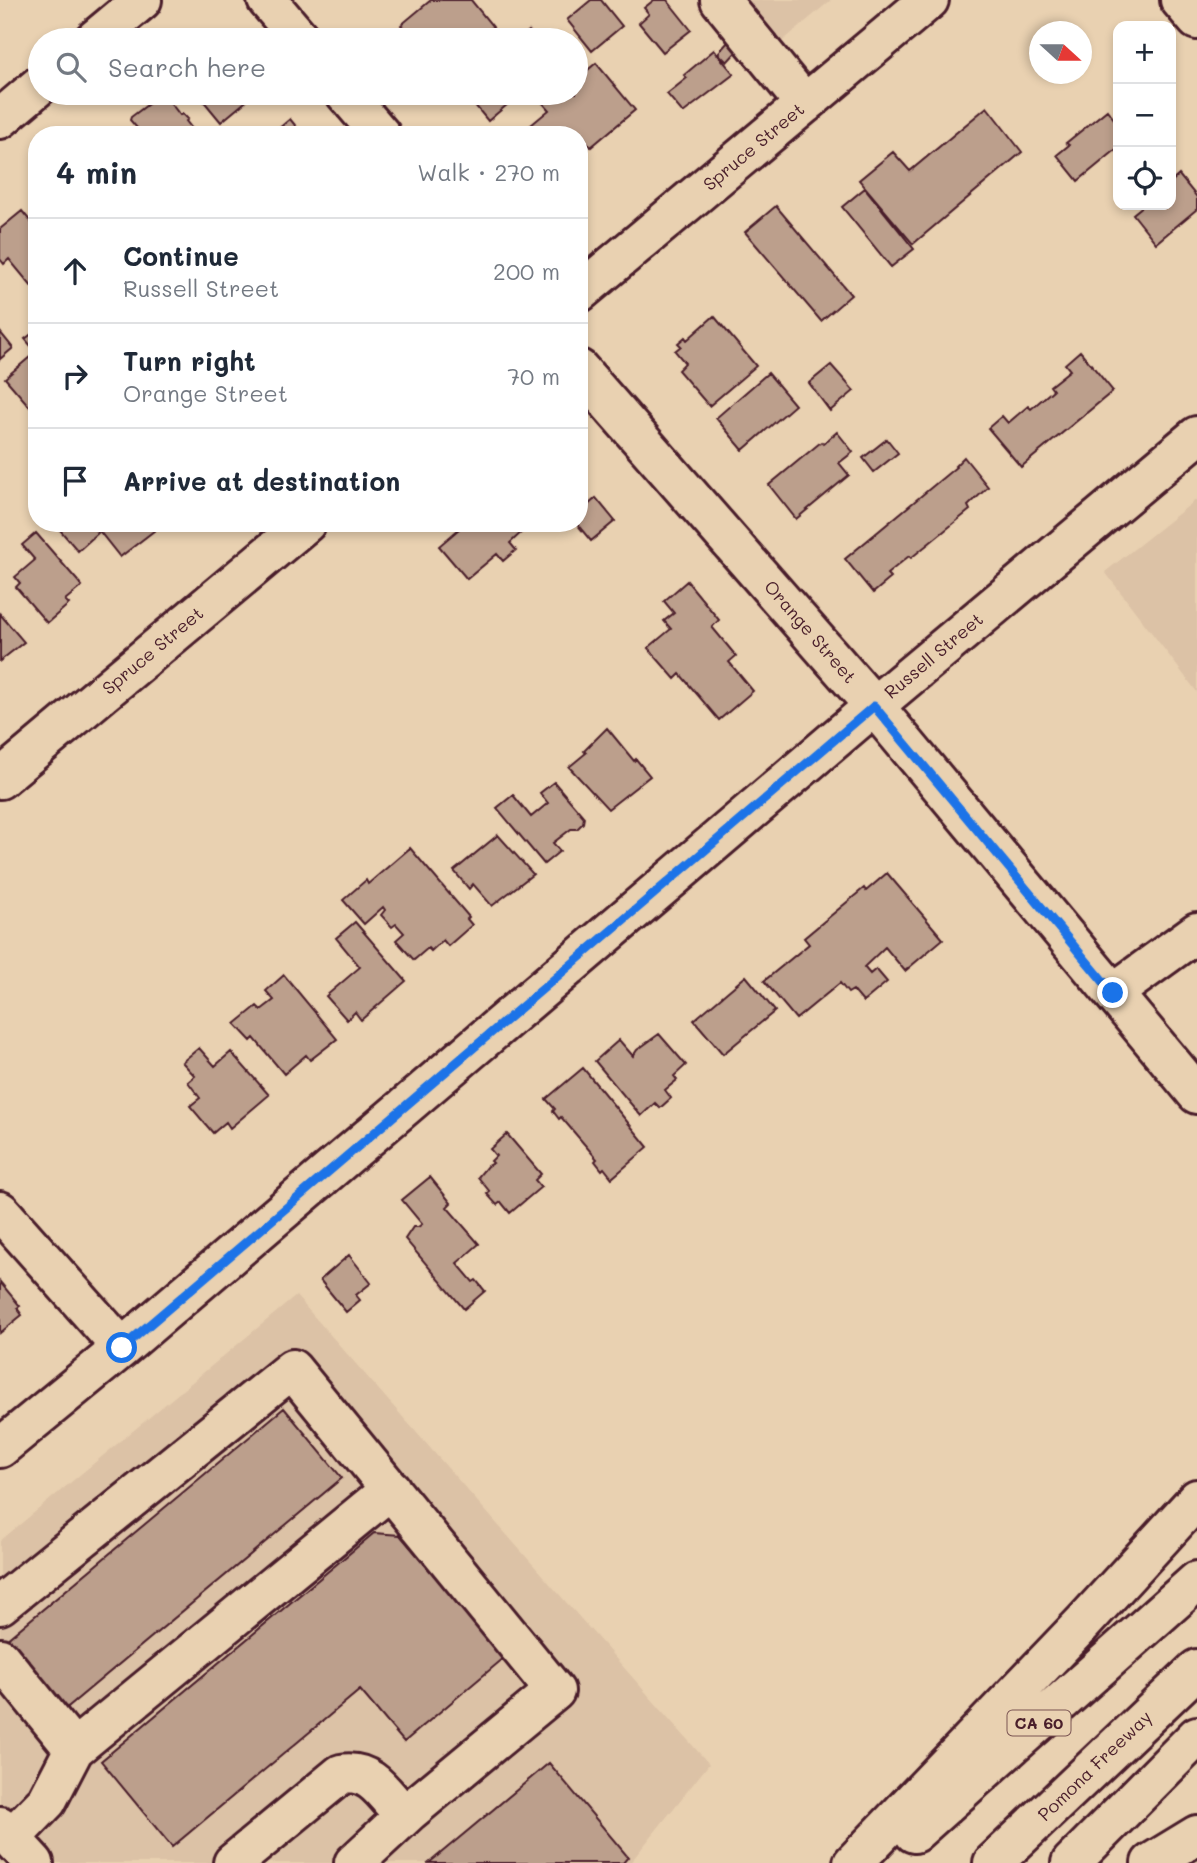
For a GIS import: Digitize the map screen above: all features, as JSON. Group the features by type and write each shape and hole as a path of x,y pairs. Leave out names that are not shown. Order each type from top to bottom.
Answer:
{"main road":[{"path":"108,28 142,0"},
{"path":"267,0 291,28"},
{"path":"720,0 805,104"},
{"name":"Spruce Street","path":"588,285 929,0"},
{"path":"1180,0 1197,20"},
{"path":"0,119 28,95"},
{"path":"355,105 373,126"},
{"name":"Orange Street","path":"588,379 874,706 1197,1094"},
{"name":"Russell Street","path":"0,1448 122,1348 874,706 1197,436"},
{"name":"Spruce Street","path":"0,779 295,532"},
{"path":"1113,993 1197,932"},
{"path":"0,1211 122,1348"},
{"path":"0,1605 292,1369 555,1691 404,1816 354,1863"},
{"path":"15,1842 47,1801 74,1749 391,1489"},
{"path":"853,1863 1084,1622 1197,1499"},
{"name":"CA 60","path":"879,1863 1197,1581"},
{"path":"0,1658 74,1749"},
{"name":"Pomona Freeway","path":"993,1863 1197,1669"},
{"path":"1071,1863 1197,1736"},
{"path":"233,1863 341,1774 355,1771 369,1778 404,1816"},
{"path":"1151,1863 1197,1835"}],"shaded area":[{"path":"741,0 831,0 779,44"},
{"path":"1197,499 1197,692 1105,572"},
{"path":"296,1296 709,1764 630,1863 0,1863 0,1541"}],"building":[{"path":"431,0 471,0 493,27 404,28 401,25"},
{"path":"591,0 601,0 622,26 592,51 588,46 588,28 573,28 567,20"},
{"path":"654,0 667,0 691,30 663,52 639,23 649,14 644,8"},
{"path":"729,41 738,50 727,62 718,53"},
{"path":"714,50 734,74 683,113 667,94 687,78 684,75"},
{"path":"596,63 635,110 591,147 588,143 588,126 530,126 549,110 545,105 588,105 588,70"},
{"path":"147,105 172,105 180,115 183,114 188,119 186,121 190,126 135,126 130,120"},
{"path":"207,105 242,105 221,122"},
{"path":"475,105 507,105 488,121"},
{"path":"987,107 1022,152 913,244 859,180 893,152 910,171"},
{"path":"1107,110 1113,118 1113,152 1078,181 1057,155 1069,145 1066,143"},
{"path":"290,119 296,126 282,126"},
{"path":"1179,175 1197,197 1197,209 1156,243 1133,214 1138,210 1176,210 1176,178"},
{"path":"865,188 914,249 891,267 842,207"},
{"path":"776,206 851,295 821,321 745,232"},
{"path":"22,211 28,218 28,282 9,259 4,264 0,259 0,229"},
{"path":"714,316 756,366 709,406 678,370 685,363 675,351 681,346 678,343 685,337 687,340"},
{"path":"0,332 13,348 0,359"},
{"path":"1080,351 1113,391 1021,467 988,428 1002,416 1008,423 1028,406 1031,409 1053,390 1050,386 1070,370 1065,364"},
{"path":"28,359 28,405 5,378"},
{"path":"831,365 854,391 830,411 809,383"},
{"path":"768,373 795,405 743,450 716,418"},
{"path":"837,432 853,452 839,463 849,475 796,519 769,485"},
{"path":"887,439 898,453 874,472 863,458"},
{"path":"964,457 988,487 968,506 970,510 887,574 891,578 873,593 845,559 956,467"},
{"path":"596,498 615,521 591,541 584,532 588,532 588,505"},
{"path":"62,532 97,532 98,533 78,551"},
{"path":"100,532 153,532 120,557"},
{"path":"455,532 522,532 510,543 516,550 503,561 497,554 467,579 439,546"},
{"path":"36,533 82,586 65,600 69,604 47,623 16,587 20,583 15,577 35,560 22,545"},
{"path":"687,581 719,620 712,627 736,656 729,662 753,691 719,720 680,674 675,679 648,648 671,629 664,621 674,613 664,601"},
{"path":"0,614 24,642 0,661"},
{"path":"607,728 650,776 608,809 569,767 586,753 584,751"},
{"path":"554,782 584,817 583,823 577,829 571,829 553,843 560,851 544,864 497,808 513,795 531,817 548,803 540,793"},
{"path":"498,835 533,874 492,906 473,884 469,889 454,871"},
{"path":"410,848 469,917 467,919 472,925 448,946 443,940 431,951 428,948 414,960 396,940 404,933 396,924 392,927 381,915 385,910 383,907 364,924 343,900 366,880 368,884"},
{"path":"887,873 943,939 905,971 885,947 864,967 870,974 876,969 887,982 863,1002 853,990 848,993 840,983 796,1019 764,981 809,944 804,938 864,888 866,891"},
{"path":"355,922 406,981 361,1020 355,1012 347,1020 326,996 360,967 336,938"},
{"path":"284,975 337,1039 310,1060 306,1055 284,1074 254,1038 251,1041 235,1024 257,1006 261,1010 274,1000 266,991"},
{"path":"746,976 775,1011 723,1054 694,1020"},
{"path":"659,1034 686,1065 674,1076 677,1080 665,1090 671,1098 660,1108 655,1103 641,1116 595,1061 619,1040 633,1056"},
{"path":"199,1048 215,1066 231,1052 269,1095 230,1128 226,1122 213,1133 190,1106 200,1098 188,1082 195,1076 182,1062"},
{"path":"583,1068 648,1147 612,1178 604,1168 602,1170 595,1161 597,1159 561,1117 559,1119 546,1099"},
{"path":"507,1134 541,1174 535,1180 541,1187 510,1213 501,1202 497,1205 487,1194 490,1192 478,1177 493,1163 491,1161 496,1156 490,1149"},
{"path":"430,1177 451,1203 447,1207 479,1244 457,1263 473,1282 476,1280 485,1291 464,1309 405,1239 413,1227 422,1224 402,1200"},
{"path":"349,1255 371,1283 356,1295 360,1300 346,1312 320,1280"},
{"path":"0,1282 20,1306 17,1308 22,1315 0,1333"},
{"path":"284,1408 342,1478 63,1711 5,1641"},
{"path":"374,1533 400,1535 504,1658 404,1742 360,1690 172,1847 101,1761"},
{"path":"549,1763 628,1857 623,1863 429,1863"}],"route":[{"path":"122,1348 874,706 1113,993"}]}
